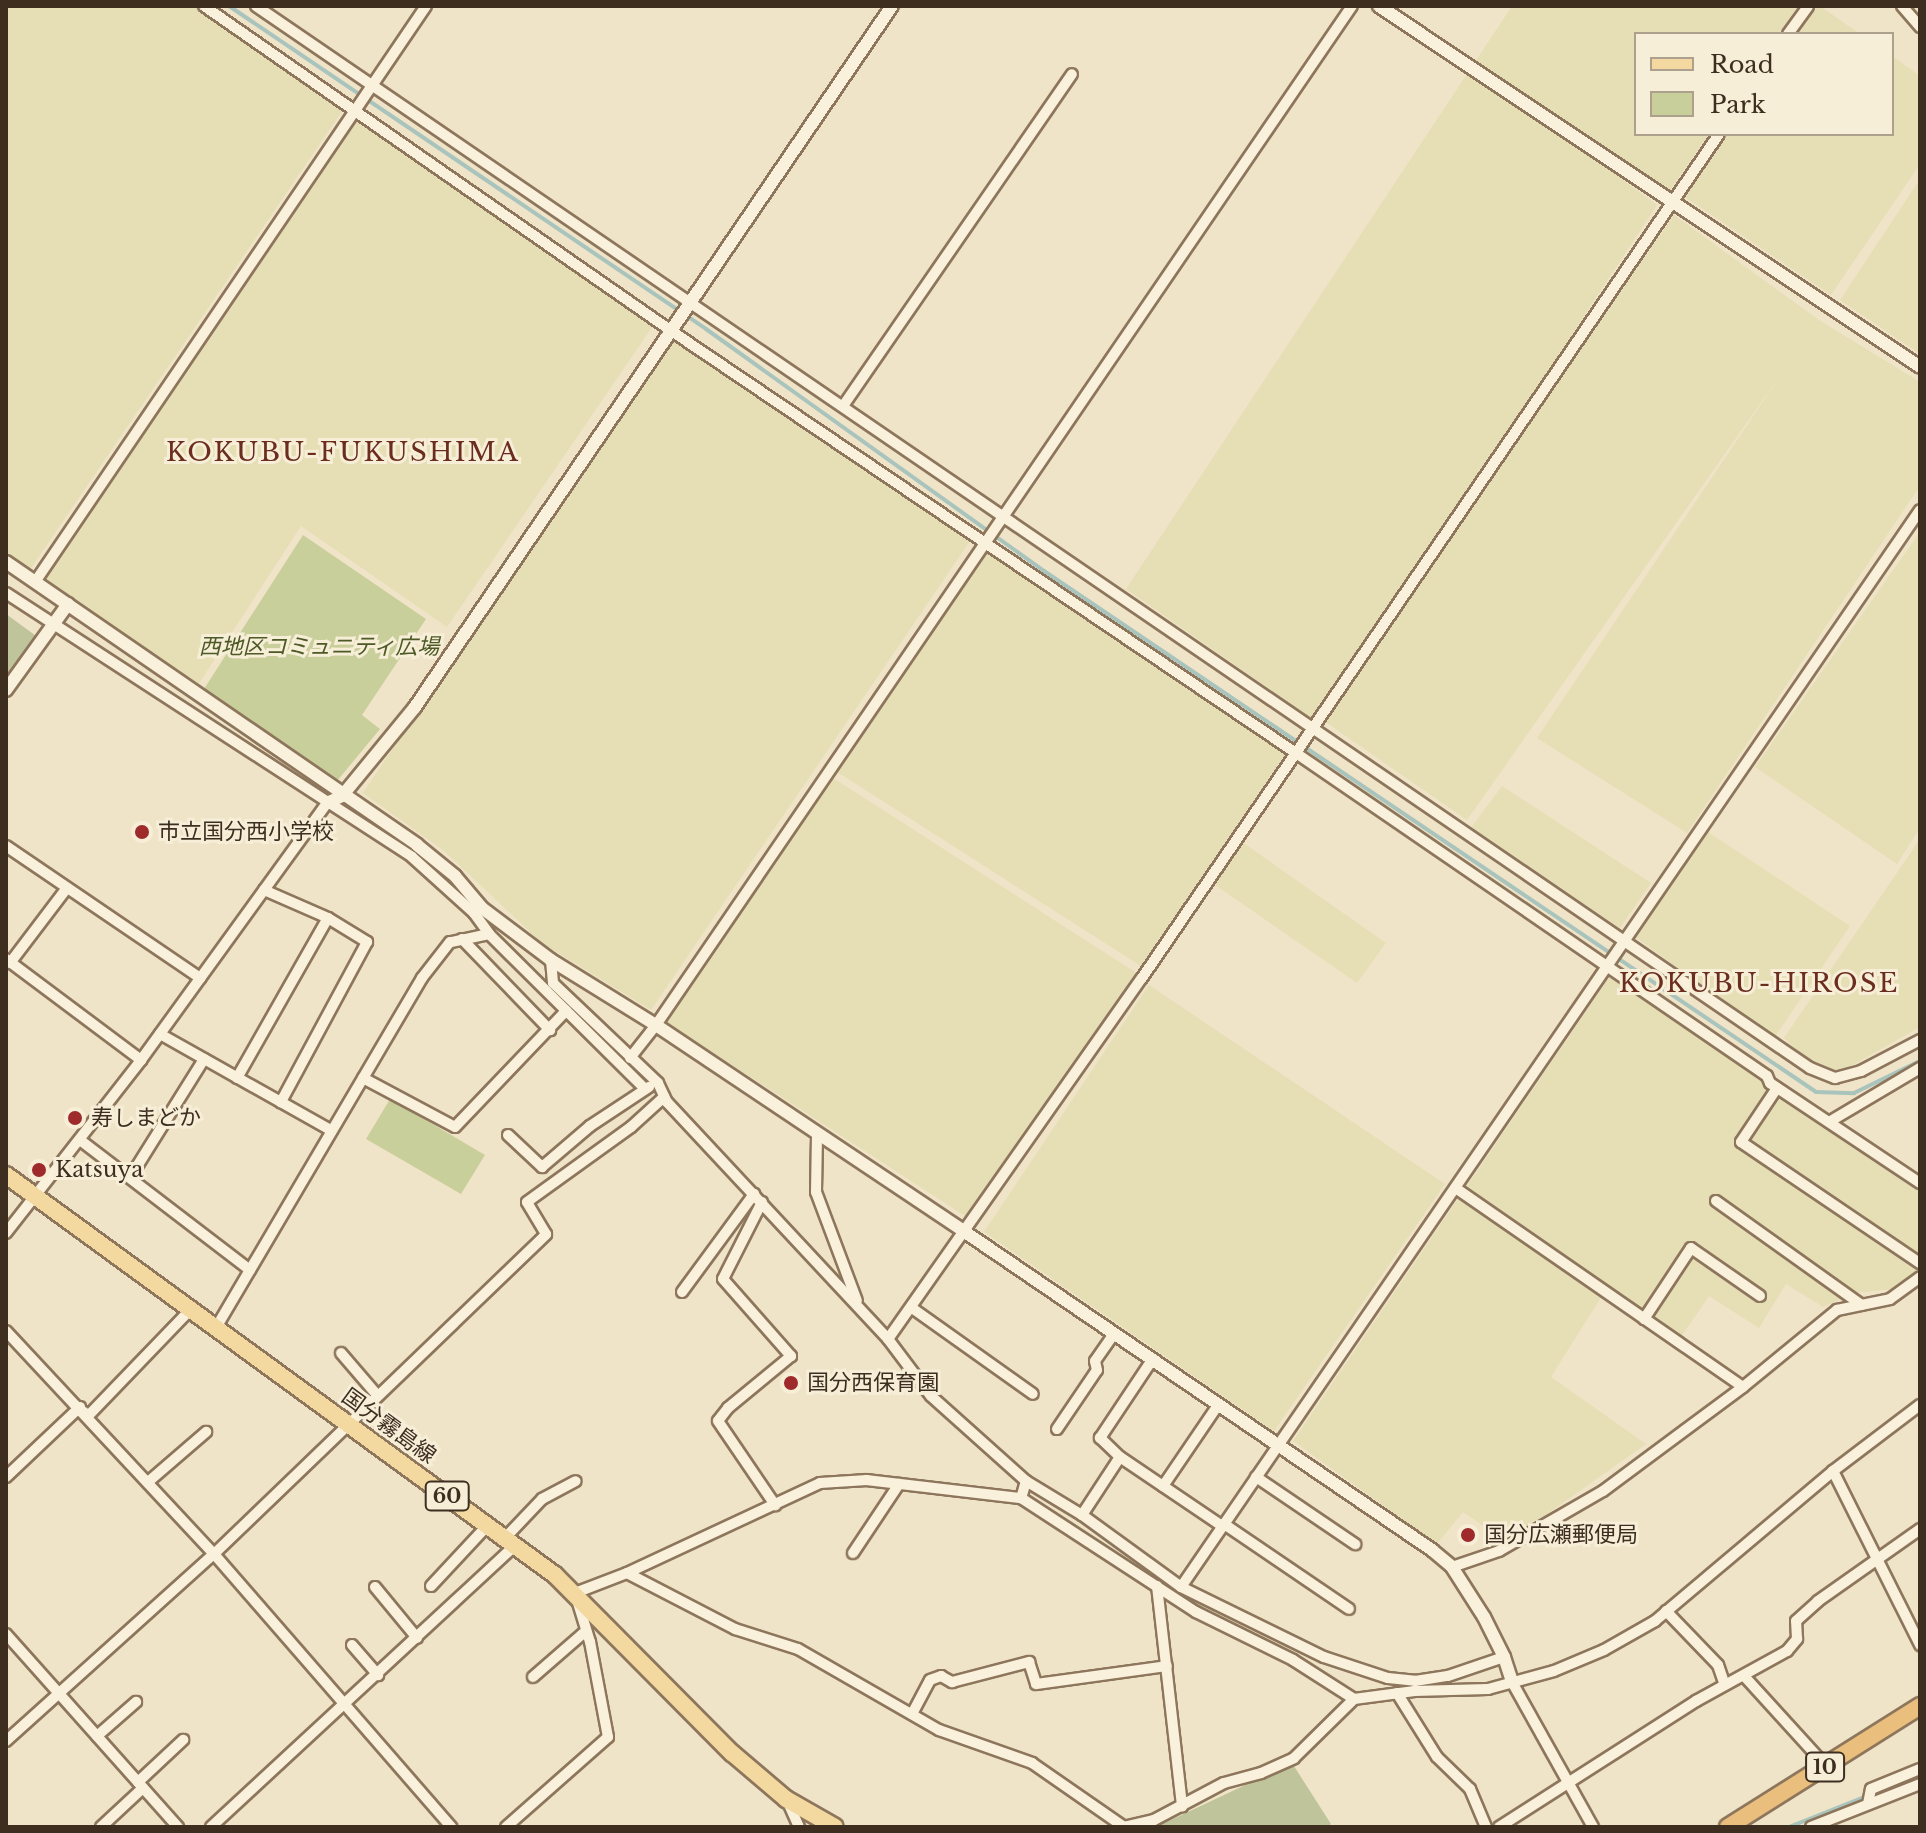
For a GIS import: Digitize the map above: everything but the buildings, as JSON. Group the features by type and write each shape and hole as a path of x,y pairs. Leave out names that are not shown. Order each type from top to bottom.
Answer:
{"highway":[{"name":"10","path":"1728,1827 1920,1706"}],"main road":[{"name":"国分霧島線","path":"6,1175 347,1422 575,1593 732,1753 786,1799 835,1827"}],"street":[{"path":"204,6 358,109 672,328 1298,750 1609,964 1767,1076 1777,1088 1920,1183"},
{"path":"256,6 371,89 843,406 1000,519 1810,1068 1835,1078 1861,1071 1920,1040"},
{"path":"35,582 426,6"},
{"path":"6,1233 32,1195 46,1185 141,1060 327,803 342,796 415,707 892,6"},
{"path":"630,1058 656,1025 1352,6"},
{"path":"1379,6 1920,367"},
{"path":"1789,32 1808,6"},
{"path":"1902,6 1920,27"},
{"path":"843,406 1072,74"},
{"path":"888,1339 1312,730 1718,136"},
{"path":"1181,1587 1920,510"},
{"path":"6,562 417,845 455,876 489,934 658,1083 664,1097 888,1339 931,1396 1026,1481 1082,1515 1181,1587 1324,1657 1388,1678 1415,1681 1448,1676 1504,1657"},
{"path":"6,593 412,857 478,911 656,1025 965,1232 1399,1526 1452,1567 1504,1657 1512,1682 1593,1827"},
{"path":"6,690 68,604"},
{"path":"6,846 200,978"},
{"path":"67,888 8,961 141,1060"},
{"path":"264,890 328,918 367,942 281,1102"},
{"path":"237,1078 328,918"},
{"path":"216,1328 422,978 450,942 489,934"},
{"path":"462,939 550,1030"},
{"path":"551,960 549,987 566,1011 645,1089"},
{"path":"363,1078 455,1127 566,1011"},
{"path":"160,1034 332,1131"},
{"path":"131,1176 204,1059"},
{"path":"1829,1122 1920,1068"},
{"path":"508,1135 542,1167 590,1126 658,1083"},
{"path":"1777,1088 1741,1142 1920,1263"},
{"path":"6,1741 214,1554 347,1422 546,1234 527,1202 631,1127 664,1097"},
{"path":"817,1135 816,1192 849,1288 866,1318"},
{"path":"80,1140 250,1270"},
{"path":"1456,1188 1743,1387"},
{"path":"682,1292 758,1198"},
{"path":"758,1198 723,1279 791,1356 728,1408 718,1421 775,1505"},
{"path":"1716,1201 1862,1305"},
{"path":"1644,1319 1691,1248 1760,1296"},
{"path":"1452,1567 1499,1551 1603,1491 1743,1387 1837,1310 1890,1299 1920,1277"},
{"path":"912,1308 1033,1394"},
{"path":"80,1407 88,1416 191,1309"},
{"path":"6,1331 214,1554 451,1827"},
{"path":"1057,1429 1097,1370 1095,1361 1114,1334"},
{"path":"341,1353 377,1395"},
{"path":"1152,1360 1100,1438 1120,1457 1349,1609"},
{"path":"1163,1486 1218,1405"},
{"path":"627,1573 735,1629 798,1649 939,1730 1032,1763 1124,1827 1146,1825 1224,1783 1261,1773 1294,1758 1354,1699 1397,1693 1488,1689 1581,1661 1655,1621 1833,1471 1920,1405"},
{"path":"6,1477 80,1407"},
{"path":"148,1482 206,1432"},
{"path":"1082,1515 1120,1457"},
{"path":"1833,1471 1920,1645"},
{"path":"1256,1477 1355,1544"},
{"path":"506,1827 608,1737 575,1593 627,1573 820,1483 867,1480 1021,1498 1196,1612 1293,1660 1354,1699"},
{"path":"211,1827 417,1638 510,1542 542,1499 576,1481"},
{"path":"1021,1498 1026,1481"},
{"path":"853,1553 899,1484"},
{"path":"431,1586 487,1526"},
{"path":"1499,1827 1725,1685 1745,1677 1787,1651 1797,1639 1796,1621 1818,1601 1920,1529"},
{"path":"1157,1586 1182,1807"},
{"path":"375,1587 417,1638"},
{"path":"1666,1611 1718,1665 1725,1685"},
{"path":"533,1677 586,1631"},
{"path":"6,1634 178,1827"},
{"path":"352,1645 378,1675"},
{"path":"912,1714 930,1680 941,1676 952,1682 1029,1662 1036,1684 1167,1666"},
{"path":"1745,1677 1826,1766"},
{"path":"1397,1693 1437,1757 1470,1789 1486,1827"},
{"path":"97,1736 136,1702"},
{"path":"101,1827 183,1740"},
{"path":"1868,1804 1871,1789 1920,1769"},
{"path":"1811,1827 1920,1784"},
{"path":"786,1799 799,1827"}],"shaded area":[{"path":"6,6 199,6 345,107 29,571 6,555"},
{"path":"1512,6 1798,6 1779,32 1634,32 1634,136 1708,136 1665,197 1489,81 1657,205 1317,722 1126,589"},
{"path":"1820,6 1857,32 1798,32"},
{"path":"1894,57 1920,76 1920,164 1831,295 1679,193 1722,136 1894,136"},
{"path":"353,114 655,323 447,627 301,526 198,685 44,581"},
{"path":"1920,179 1920,354 1840,300"},
{"path":"1674,215 1819,320 1920,382 1920,486 1687,833 1537,738 1784,370 1467,820 1324,721"},
{"path":"671,335 970,541 651,1010 542,943 443,850 363,793"},
{"path":"1920,532 1920,828 1897,864 1755,767"},
{"path":"983,546 1286,753 1141,966 834,770"},
{"path":"830,776 1138,974 968,1218 666,1022"},
{"path":"1502,786 1651,883 1620,928 1470,829"},
{"path":"1708,832 1850,926 1774,1038 1634,936"},
{"path":"1920,839 1920,1027 1837,1074 1809,1061 1784,1038"},
{"path":"1242,842 1386,943 1357,983 1215,885"},
{"path":"1610,976 1920,1189 1920,1265 1902,1288 1855,1293 1823,1307 1786,1284 1759,1328 1709,1296 1681,1337 1467,1186"},
{"path":"1149,985 1445,1184 1274,1431 984,1232"},
{"path":"1460,1196 1603,1294 1551,1377 1646,1444 1547,1514 1502,1539 1463,1512 1437,1544 1293,1441"}],"green space":[{"name":"西地区コミュニティ広場","path":"303,535 426,619 362,715 380,729 337,781 204,689"},
{"path":"6,614 43,641 6,692"},
{"path":"390,1099 485,1155 461,1194 366,1139"},
{"path":"1292,1763 1331,1824 1327,1827 1156,1827"}],"waterway":[{"path":"229,6 706,329 1044,571 1816,1092 1854,1093 1920,1061"},
{"path":"1893,1786 1920,1775"},
{"path":"1789,1827 1870,1795"}],"place":[{"name":"市立国分西小学校","path":"142,832"},
{"name":"寿しまどか","path":"75,1118"},
{"name":"Katsuya","path":"39,1170"},
{"name":"国分西保育園","path":"791,1383"},
{"name":"国分広瀬郵便局","path":"1468,1535"}],"district":[{"name":"KOKUBU-FUKUSHIMA","path":"343,453"},
{"name":"KOKUBU-HIROSE","path":"1759,984"}]}
